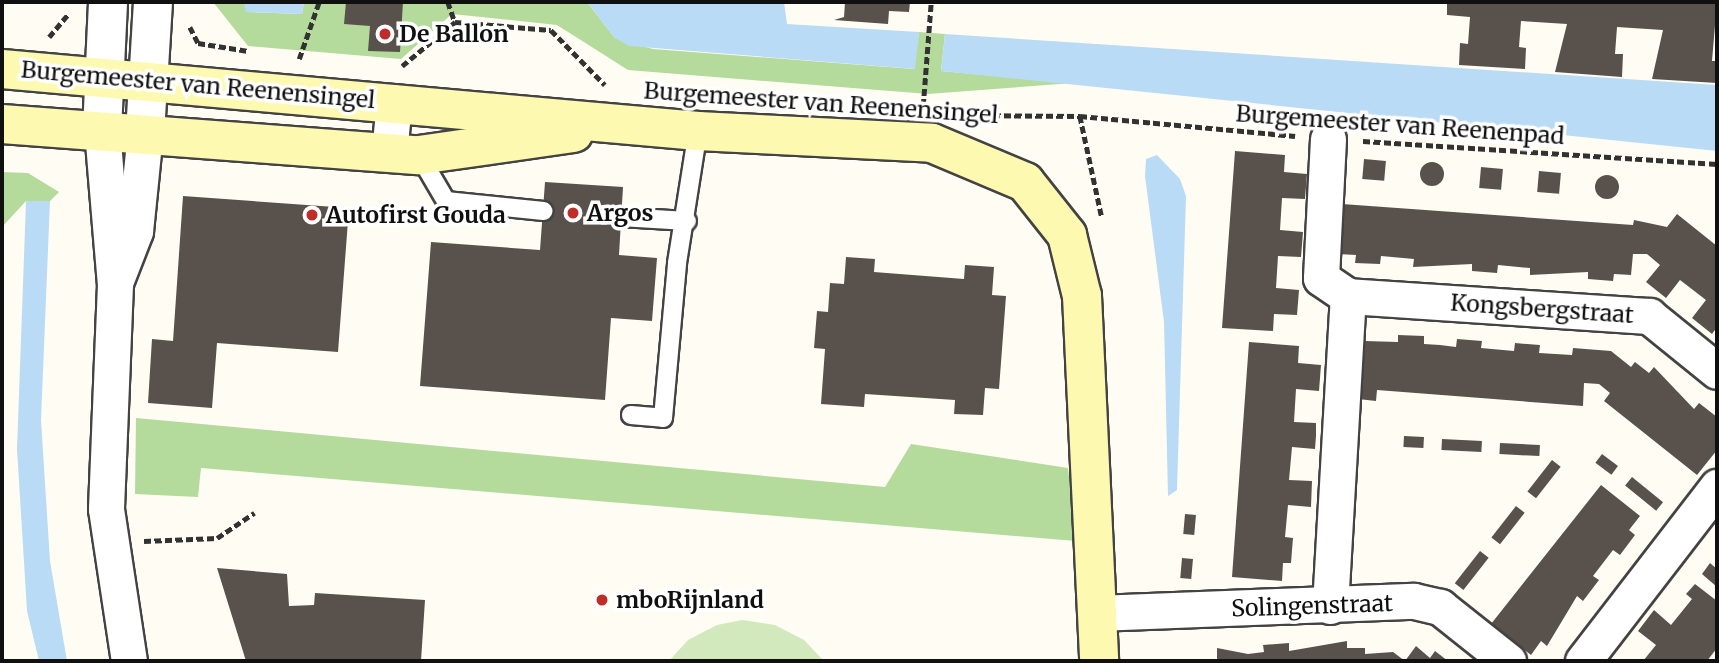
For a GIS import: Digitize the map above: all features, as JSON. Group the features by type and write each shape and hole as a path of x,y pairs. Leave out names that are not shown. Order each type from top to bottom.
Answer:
{"main road":[{"name":"Burgemeester van Reenensingel","path":"2,69 149,79 393,85 634,124 698,131 932,144 1026,182 1067,235 1082,296 1099,661"},
{"name":"Burgemeester van Reenensingel","path":"2,124 404,154 634,124"}],"street":[{"path":"108,9 102,130 111,187 115,284 107,408 106,509 129,661"},
{"path":"115,284 135,232 153,12"},
{"name":"Burgemeester van Reenensingel","path":"393,85 404,154"},
{"path":"1328,139 1321,278 1348,296 1330,606"},
{"name":"Kongsbergstraat","path":"1348,296 1649,316 1717,371"},
{"path":"1583,661 1717,487"},
{"name":"Solingenstraat","path":"1096,613 1414,601 1440,607 1508,661"}],"lane":[{"name":"Burgemeester van Reenensingel","path":"631,415 663,418 677,263 687,221 698,131"},
{"path":"404,154 446,201 543,211"},
{"path":"621,217 687,221"}],"path":[{"path":"299,60 319,2"},
{"path":"448,2 455,22"},
{"path":"924,99 931,2"},
{"path":"68,13 108,9"},
{"name":"Burgemeester van Reenensingel","path":"153,12 188,25 198,43 261,54"},
{"name":"Burgemeester van Reenensingel","path":"393,85 408,65 455,22 551,30 615,90"},
{"name":"Burgemeester van Reenensingel","path":"286,58 312,61"},
{"name":"Burgemeester van Reenensingel","path":"948,114 1080,116"},
{"path":"1080,116 1102,221"},
{"name":"Burgemeester van Reenenpad","path":"1080,116 1328,139 1717,164"},
{"path":"112,539 193,543 217,538 254,513"}],"green space":[{"path":"213,2 244,2 247,12 302,14 304,2 587,2 615,38 653,49 914,69 919,32 945,34 941,71 1073,83 928,94 628,70 557,25 452,14 401,59 248,46"},
{"path":"2,172 28,173 59,192 50,201 26,201 2,227"},
{"path":"136,418 885,487 911,444 1068,468 1076,541 201,468 198,497 135,494"},
{"path":"742,620 775,625 804,640 824,661 669,661 688,640 717,625"}],"water":[{"path":"244,2 304,2 302,14 246,12"},
{"path":"587,2 784,2 787,24 919,32 915,69 629,46 615,38"},
{"path":"945,34 1717,85 1717,151 941,71"},
{"path":"1157,155 1180,179 1186,196 1177,490 1168,496 1164,322 1145,176 1146,159"},
{"path":"26,201 50,201 41,420 50,561 67,661 39,661 27,611 17,449"}],"building":[{"name":"De Ballon","path":"346,2 403,2 400,52 368,51 370,26 344,24"},
{"path":"845,2 910,2 909,12 889,11 888,24 834,20 844,17"},
{"path":"1447,2 1717,2 1712,61 1717,61 1717,83 1652,79 1663,30 1617,27 1615,54 1623,54 1622,77 1555,72 1567,24 1521,21 1519,47 1526,48 1525,69 1459,65 1460,43 1468,44 1470,17 1447,15"},
{"path":"1235,151 1285,155 1284,172 1307,174 1305,199 1282,198 1280,230 1303,232 1301,257 1278,256 1276,288 1299,290 1297,315 1274,314 1273,331 1222,328"},
{"path":"1364,159 1386,161 1384,181 1362,179"},
{"path":"1432,162 1443,169 1444,174 1437,185 1432,186 1421,179 1420,174 1427,163"},
{"path":"1481,167 1503,169 1501,190 1479,188"},
{"path":"1539,171 1561,173 1559,194 1537,192"},
{"path":"1607,175 1618,182 1619,187 1612,198 1607,199 1596,192 1595,187 1602,176"},
{"path":"545,182 623,187 619,255 657,258 652,321 611,318 605,400 420,386 431,242 540,250"},
{"path":"183,196 349,208 338,352 217,343 212,408 148,403 152,339 173,341"},
{"path":"1342,204 1633,225 1634,220 1667,227 1677,214 1717,246 1717,327 1712,334 1692,318 1706,300 1680,280 1666,298 1646,282 1660,265 1647,254 1633,254 1631,275 1614,274 1613,281 1588,279 1588,272 1530,275 1530,268 1498,265 1497,273 1472,271 1472,264 1413,267 1414,259 1381,256 1380,264 1355,263 1356,255 1338,254"},
{"path":"846,257 875,259 874,272 964,279 965,265 994,267 992,295 1006,296 999,389 985,388 983,415 954,414 955,400 865,394 864,407 821,404 825,349 814,348 817,311 828,312 830,283 844,284"},
{"path":"1398,335 1424,336 1424,344 1456,347 1457,339 1482,341 1481,348 1514,351 1515,343 1540,345 1539,353 1572,355 1573,348 1611,351 1631,367 1635,362 1649,373 1654,367 1694,409 1699,403 1717,417 1717,450 1697,475 1604,401 1610,393 1599,384 1584,383 1583,406 1377,390 1376,401 1358,399 1365,341 1398,342"},
{"path":"1249,342 1299,346 1298,363 1321,365 1319,391 1296,389 1294,422 1316,423 1315,449 1292,447 1289,480 1312,481 1311,507 1288,505 1285,537 1293,538 1291,563 1283,563 1282,581 1232,577"},
{"path":"1404,436 1424,437 1423,448 1403,447"},
{"path":"1442,439 1482,441 1481,452 1441,450"},
{"path":"1500,443 1540,445 1539,456 1499,454"},
{"path":"1602,454 1618,466 1611,475 1595,463"},
{"path":"1552,460 1561,467 1536,498 1527,492"},
{"path":"1632,477 1663,502 1656,511 1625,486"},
{"path":"1601,485 1640,516 1629,530 1635,535 1620,555 1613,550 1593,576 1599,580 1583,601 1577,596 1547,646 1541,641 1531,655 1491,624"},
{"path":"1516,506 1525,513 1500,544 1491,538"},
{"path":"1185,514 1196,515 1194,535 1183,534"},
{"path":"1480,551 1489,558 1463,590 1455,583"},
{"path":"1182,558 1193,559 1191,579 1180,578"},
{"path":"1710,563 1717,569 1717,587 1702,574"},
{"path":"217,568 287,574 289,606 314,605 315,593 425,600 421,661 246,661"},
{"path":"1695,584 1717,601 1717,648 1707,661 1643,661 1656,645 1638,631 1654,610 1671,625 1692,599 1686,594"},
{"path":"1347,641 1347,648 1365,648 1365,654 1393,652 1405,661 1217,661 1217,648 1248,654 1264,652 1263,645 1289,643 1289,651"},
{"path":"1416,646 1430,658 1435,651 1448,661 1405,661"}],"place":[{"name":"De Ballon","path":"385,34"},
{"name":"Argos","path":"573,213"},
{"name":"Autofirst Gouda","path":"312,215"},
{"name":"mboRijnland","path":"602,600"}]}
